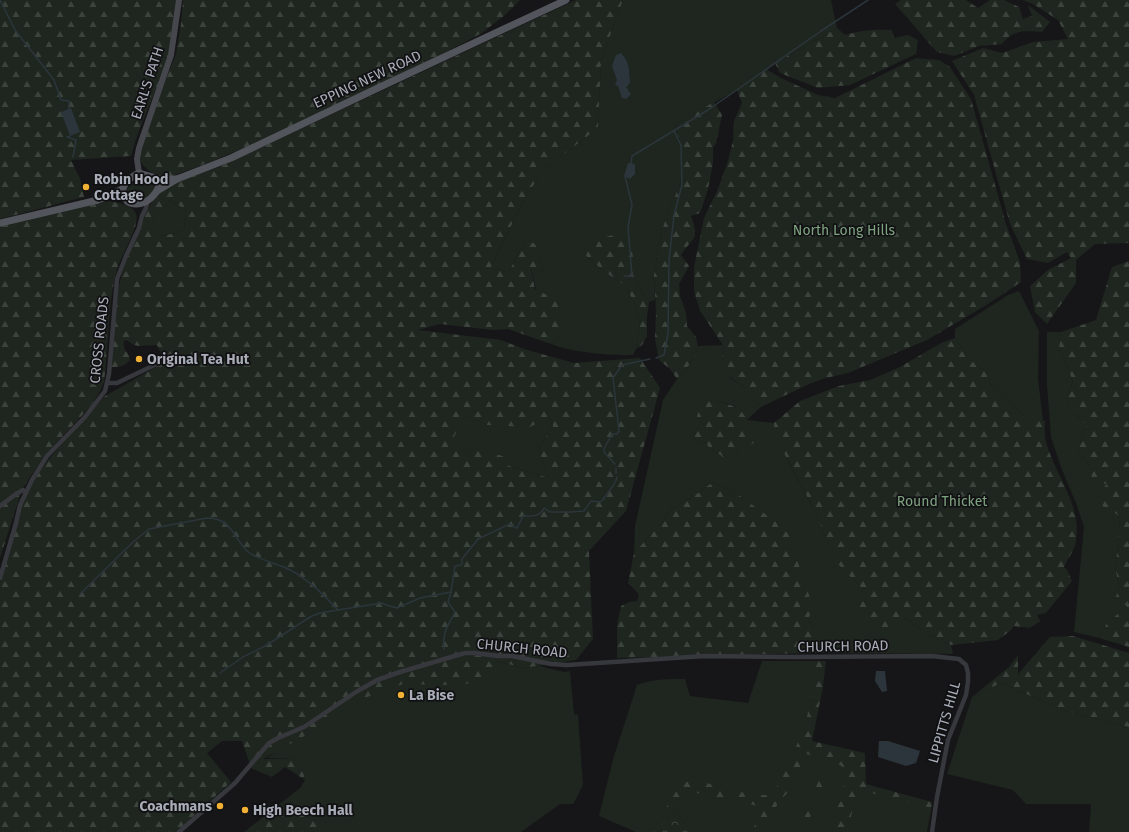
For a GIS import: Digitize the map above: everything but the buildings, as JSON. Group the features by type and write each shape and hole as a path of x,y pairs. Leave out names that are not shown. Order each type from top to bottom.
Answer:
{"main road":[{"name":"EPPING NEW ROAD","path":"157,191 177,179 231,158 566,0"},
{"path":"0,223 107,197 122,188 126,182 139,173 149,175 156,179 159,185 157,191 142,204 135,204 127,200 107,197"},
{"name":"EPPING NEW ROAD","path":"156,179 177,179"},
{"path":"122,188 122,194 127,200"}],"street":[{"name":"EARL'S PATH","path":"139,173 137,159 139,148 171,55 179,0"},
{"name":"CROSS ROADS","path":"0,578 20,505 38,470 48,456 103,395 108,383 117,278 139,228 148,200"},
{"path":"135,204 142,216"},
{"path":"108,383 117,383 165,360"},
{"path":"0,506 23,490 26,492"},
{"name":"CHURCH ROAD","path":"179,832 235,783 269,743 304,727 356,692 377,680 465,653 512,656 551,664 567,665 733,655 794,657 941,656 956,658 966,665"},
{"name":"LIPPITTS HILL","path":"932,832 948,740 966,695 968,677 966,665"}],"green space":[{"path":"0,0 179,0 172,49 139,130 131,156 71,160 80,179 84,197 0,219"},
{"path":"183,0 520,0 505,15 482,33 444,53 260,141 167,178 149,171 143,165 139,158 140,144 176,54"},
{"path":"576,0 623,0 601,61 598,128 546,168 527,194 491,266 508,273 526,239 537,245 543,272 531,268 535,289 559,301 561,337 551,344 508,329 493,330 440,324 418,330 501,340 524,349 574,363 640,358 660,388 626,511 589,551 593,639 576,660 524,668 496,661 486,682 452,685 403,684 359,700 350,700 315,730 263,759 300,758 305,780 285,767 272,777 251,768 242,741 222,741 207,753 231,782 176,832 0,832 0,582 7,551 22,503 39,472 53,454 105,396 165,362 157,345 139,346 126,340 124,341 124,347 130,360 122,366 112,367 115,308 122,274 146,214 156,197 167,188 181,181 219,167","holes":["170,200 186,210 184,231 158,237 153,219","465,415 487,425 530,427 549,417 553,426 538,449 549,478 509,466 507,458 478,447 476,447 468,455 454,437"]},
{"path":"623,0 831,0 837,28 775,63 737,90 675,124 681,145 682,179 664,224 658,248 654,275 655,300 649,302 639,287 633,274 633,258 615,235 597,241 588,250 586,256 605,272 626,286 635,305 640,323 636,349 633,355 603,354 580,351 551,344 561,337 536,289 531,268 543,272 537,245 526,239 508,273 491,266 527,194 546,168 598,128 601,61"},
{"path":"901,0 966,0 978,8 990,0 1004,0 1019,7 1023,19 1032,16 1028,5 1050,22 1042,32 1030,31 1015,33 1006,39 1002,44 979,46 954,56 937,52 895,4"},
{"path":"1022,0 1129,0 1129,243 1095,244 1076,260 1076,283 1047,324 1035,312 1030,286 1048,270 1071,258 1067,252 1048,263 1027,259 1010,224 974,95 952,61 983,48 1002,53 1033,42 1068,39 1058,20 1033,4"},
{"path":"837,28 845,35 862,31 892,30 894,38 908,35 918,40 916,54 850,85 818,88 780,73 775,63"},
{"name":"North Long Hills","path":"916,58 939,60 950,67 971,99 1006,224 1020,262 1021,282 988,304 927,340 848,373 809,384 761,407 746,393 746,388 722,372 723,345 700,311 694,291 694,267 704,218 718,189 727,164 733,141 734,121 742,103 737,90 766,69 781,78 818,95 835,98"},
{"path":"714,102 722,115 716,143 713,148 713,163 708,189 700,213 691,216 695,234 692,241 681,255 689,266 679,284 680,296 686,313 687,326 696,337 698,346 696,355 677,379 670,369 659,360 655,339 656,311 654,275 658,248 664,224 682,179 681,145 675,124"},
{"path":"144,176 149,177 156,183 155,187 149,196 136,202 128,197 127,189 136,180"},
{"path":"170,200 186,210 184,231 157,237 153,219"},
{"path":"109,201 124,204 131,208 136,214 136,220 133,233 117,269 111,297 104,382 98,395 89,408 45,455 22,489 0,558 0,225"},
{"path":"623,234 630,238 633,258 633,274 639,287 649,302 647,336 642,345 636,349 640,323 635,305 626,286 605,272 586,256 591,244 597,240"},
{"path":"1129,261 1129,647 1099,638 1107,623 1127,606 1114,600 1120,588 1115,568 1120,516 1099,504 1100,491 1107,484 1090,482 1093,471 1078,450 1086,425 1069,406 1068,396 1073,381 1059,348 1061,332 1096,320 1112,267"},
{"path":"1019,291 1039,331 1038,378 1043,421 1032,421 1024,416 991,386 986,371 970,360 955,338 955,329 1008,295"},
{"path":"1047,332 1061,332 1059,348 1073,381 1068,396 1069,406 1086,425 1078,450 1093,471 1108,484 1120,516 1115,568 1120,588 1127,606 1107,623 1099,638 1074,632 1084,527 1051,437 1047,385"},
{"name":"Round Thicket","path":"955,338 970,360 986,371 991,386 1024,416 1032,421 1045,421 1046,442 1051,458 1073,506 1077,531 1074,548 1064,567 1072,581 1046,613 1037,615 1040,621 1030,628 1014,626 998,640 951,645 929,635 905,618 895,630 888,632 873,628 861,616 859,609 860,601 867,594 839,565 830,550 818,517 777,440 774,432 774,423 800,401 839,386 870,380 900,367 941,343"},
{"path":"723,345 722,362 730,378 746,388 746,393 761,407 747,420 774,423 774,432 818,517 830,550 853,579 867,594 901,623 905,618 929,635 951,645 953,654 815,653 815,629 808,620 788,533 781,526 733,491 712,483 688,500 675,506 634,553 635,526 663,400 696,355 698,346","holes":["715,400 735,406 740,449 735,456 722,456 710,449 706,443 693,439 698,427"]},
{"path":"715,400 733,406 743,414 749,425 754,443 740,449 735,456 723,463 722,456 710,449 706,443 693,439 698,427 697,416 702,403"},
{"path":"465,415 487,425 549,417 553,426 538,449 549,478 509,466 476,447 468,455 453,437"},
{"path":"712,483 733,491 782,526 788,533 813,607 808,620 815,629 815,653 617,658 617,625 621,606 629,602 637,601 639,596 628,583 634,553 675,506 688,500"},
{"path":"1073,636 1129,653 1129,727 1063,710 1001,683 972,697 1009,667 1018,655 1018,674 1050,637"},
{"path":"495,661 524,668 540,666 565,672 570,671 574,714 578,715 583,785 573,804 560,804 521,832 244,832 300,788 305,780 300,758 267,758 342,703 405,670"},
{"path":"762,661 824,661 813,720 804,748 863,761 857,788 932,805 927,832 693,832 673,810 658,832 636,832 599,816 614,756 637,685 654,680 685,679 690,696 748,703"},
{"path":"817,661 826,661 823,687 812,741 865,753 866,784 932,802 931,808 859,790 846,832 835,832 833,822 844,784 842,766 804,753 802,765 793,776 791,789 779,802 761,832 752,832 763,807 687,791 658,832 651,832 682,782 704,782 732,791 772,796 788,766 806,723"},
{"path":"1001,683 1063,710 1129,727 1129,832 1089,832 1091,804 1026,804 1013,790 947,774 972,697"},
{"path":"823,768 830,769 804,832 798,832 811,801"},
{"path":"300,800 321,832 249,832"},
{"path":"673,810 693,832 658,832"}],"shaded area":[{"path":"621,53 628,63 629,71 630,83 626,87 631,94 626,99 622,98 618,86 615,85 617,80 612,66 616,55"},
{"path":"71,108 80,132 70,136 61,112"},
{"path":"628,163 635,164 635,174 630,179 624,176"},
{"path":"876,671 885,671 887,691 882,692 875,681"},
{"path":"879,741 888,741 920,751 916,763 906,766 878,757"}],"waterway":[{"path":"0,0 15,30 54,80 61,100 69,101 69,109"},
{"path":"631,164 632,156 708,110 868,0"},
{"path":"656,358 664,355 668,333 669,260 674,215 682,185 681,145 674,131"},
{"path":"70,136 67,137 76,140 73,157"},
{"path":"624,276 632,276 628,227 632,205 625,176"},
{"path":"615,464 604,452 604,449 612,434 617,434 619,431 613,378 622,365 650,359"},
{"path":"616,468 616,473"},
{"path":"478,539 510,524 517,528 523,516 533,516 540,513 544,508 550,512 584,511 591,501 600,502 603,500 615,483 617,477"},
{"path":"80,594 133,542 149,529 207,518 222,521 231,529 242,546 250,554 286,568 300,576 321,593 338,610 382,603 389,606"},
{"path":"390,606 397,608 420,598 451,592 455,566 461,565 462,559 478,539"},
{"path":"444,649 445,634 455,612 448,602 451,592"},
{"path":"220,673 243,657 267,645 310,617 320,613 338,610"}],"place":[{"name":"Robin Hood Cottage","path":"86,187"},
{"name":"Original Tea Hut","path":"139,359"},
{"name":"La Bise","path":"401,695"},
{"name":"Coachmans","path":"220,806"},
{"name":"High Beech Hall","path":"245,810"}]}
